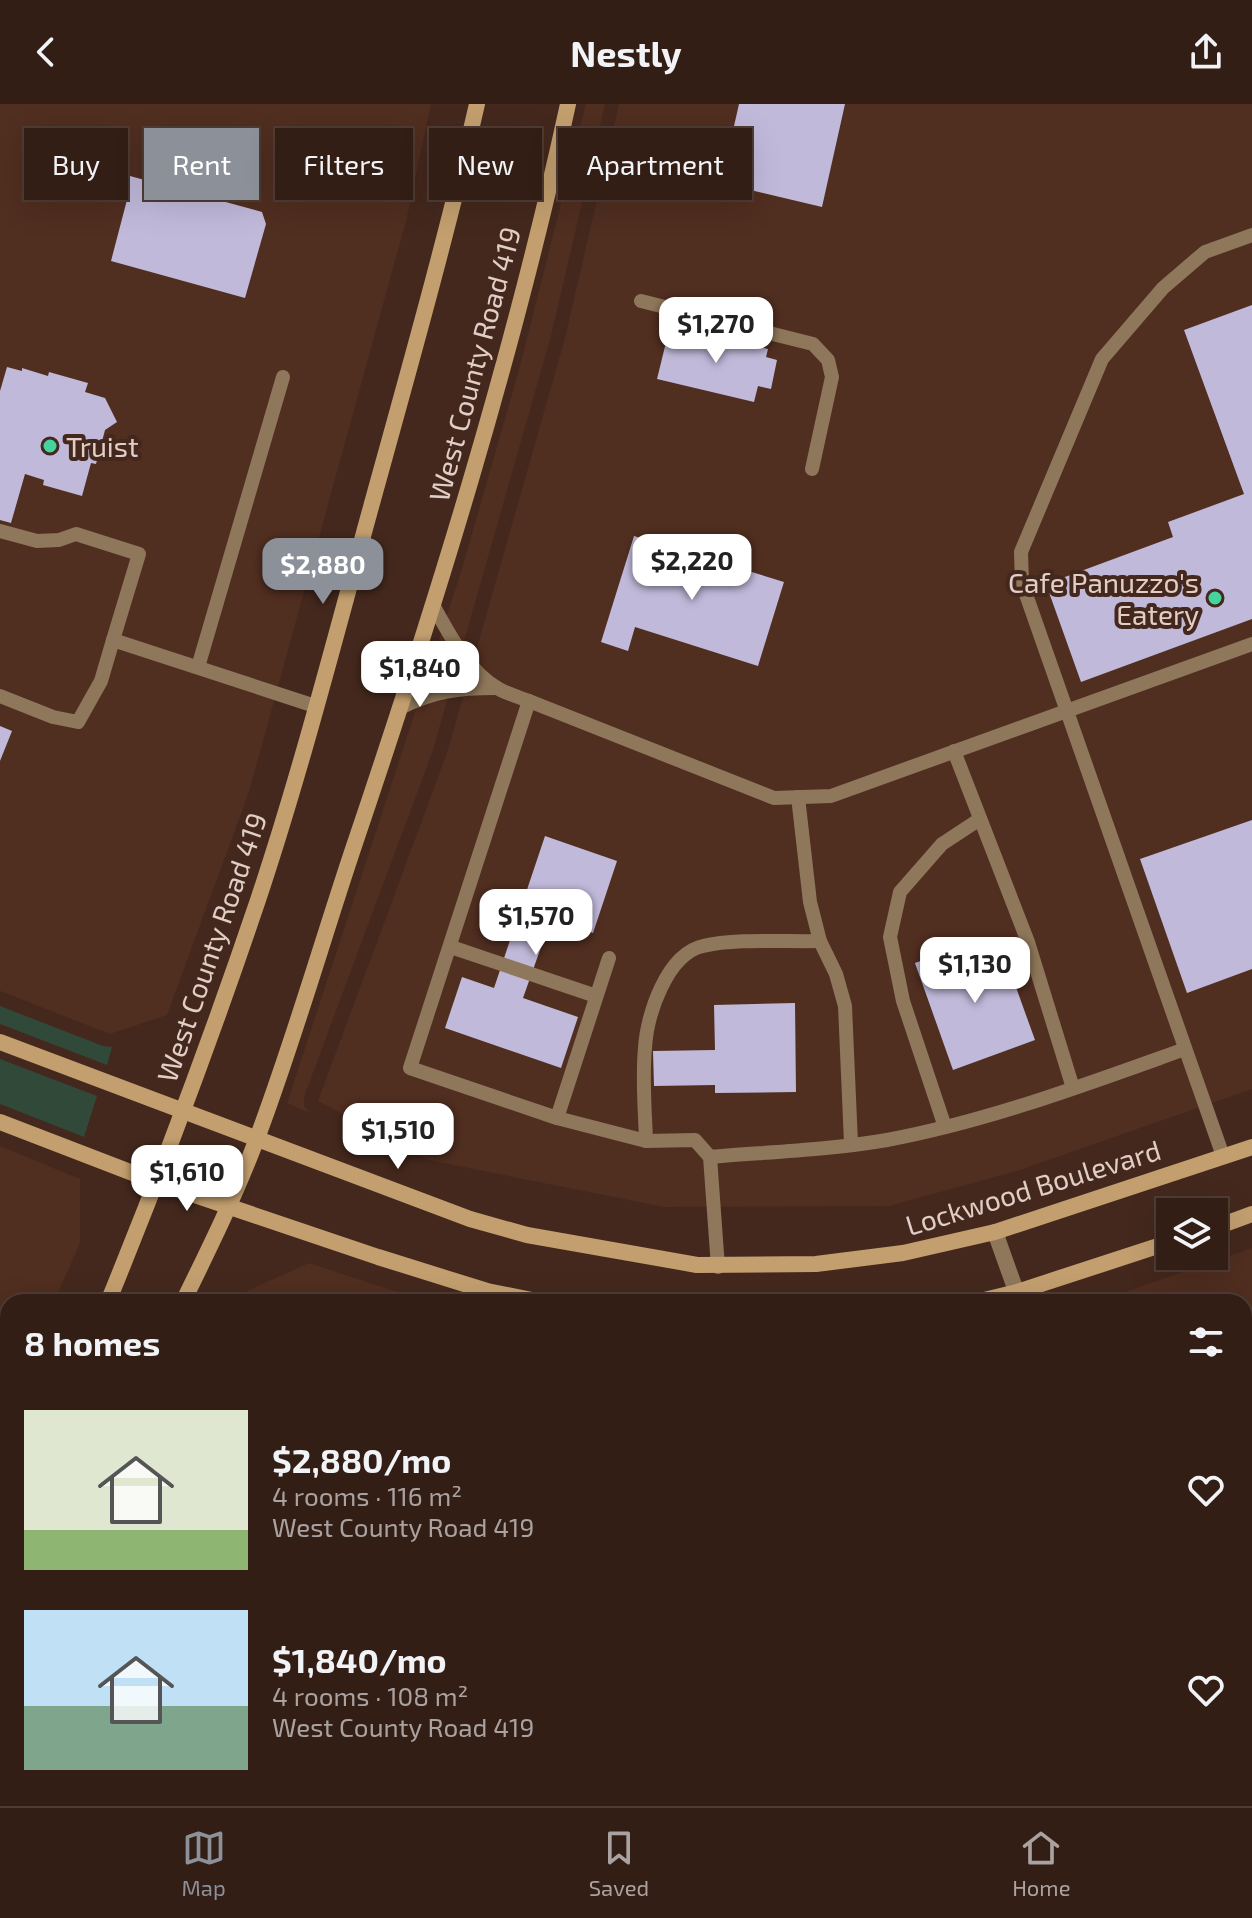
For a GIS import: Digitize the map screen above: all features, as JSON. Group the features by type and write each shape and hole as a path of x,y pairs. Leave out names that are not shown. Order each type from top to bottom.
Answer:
{"main road":[{"name":"West County Road 419","path":"111,1294 183,1112 258,898 409,370 477,104"},
{"name":"West County Road 419","path":"187,1294 230,1205 257,1138 433,605 503,363 568,104"},
{"name":"Lockwood Boulevard","path":"0,1042 456,1214 498,1227 604,1249 718,1267 816,1264 903,1253 995,1232 1252,1147"},
{"path":"0,1122 156,1182 502,1294"},
{"path":"1228,1223 1252,1214"},
{"path":"1026,1294 1156,1247"}],"street":[{"path":"995,1232 1017,1294"}],"lane":[{"path":"1223,1156 1022,583 1021,552 1102,359 1163,288 1205,252 1252,235"},
{"path":"641,301 813,344 828,360 832,377 812,469"},
{"path":"198,667 283,377"},
{"path":"0,531 37,541 59,540 76,534 139,554 101,681 78,722 53,717 0,696"},
{"path":"433,605 452,639 472,665 496,688"},
{"path":"113,640 315,706"},
{"path":"400,708 422,697 455,688 496,688 774,798 831,796 1252,644"},
{"path":"529,701 410,1068 557,1118 646,1141 695,1140 710,1157 718,1267"},
{"path":"954,751 1028,942 1073,1088"},
{"path":"798,797 810,902 820,941 836,974 845,1006 851,1143"},
{"path":"945,1127 903,1001 890,937 900,892 942,844 980,819"},
{"path":"646,1141 645,1046 656,1001 678,959 688,951 717,944 820,941"},
{"path":"451,947 596,996"},
{"path":"557,1118 609,958"},
{"path":"710,1157 884,1140 945,1127 1073,1088 1185,1049"}],"shaded area":[{"path":"0,104 431,104 413,189 413,128 275,128 275,200 411,200 249,792 167,1015 110,1034 0,991"},
{"path":"586,104 605,104 599,128 580,128"},
{"path":"619,104 1252,104 1252,1089 1017,1171 889,1206 664,1207 428,1160 318,1101 447,753 565,338 597,200 752,200 752,128 613,128"},
{"path":"562,200 583,200 551,336 433,750 304,1097 304,1106 310,1113 287,1103 461,572 520,366"},
{"path":"0,1146 80,1179 80,1243 58,1294 0,1294"},
{"path":"1252,1248 1252,1294 1119,1294 1188,1270 1228,1270 1228,1256"},
{"path":"309,1263 403,1294 246,1294"}],"green space":[{"path":"0,1006 112,1047 107,1065 0,1024"},
{"path":"0,1059 97,1096 84,1137 0,1104"}],"building":[{"path":"739,104 845,104 822,207 752,190 752,128 734,128"},
{"path":"130,176 144,180 144,200 218,200 262,212 266,224 245,298 111,261 128,200"},
{"path":"1252,305 1252,619 1081,682 1046,584 1173,537 1168,522 1244,494 1184,330"},
{"path":"670,326 768,349 766,357 777,360 771,389 758,386 754,402 657,379"},
{"name":"Truist","path":"7,367 48,376 49,372 88,383 85,392 105,398 117,422 105,430 96,464 91,463 82,496 43,485 44,480 25,474 11,523 0,520 0,391"},
{"path":"634,536 784,582 758,666 635,627 628,651 601,642"},
{"path":"0,726 12,731 0,761"},
{"path":"1252,820 1252,969 1187,993 1140,859"},
{"path":"545,836 617,861 593,933 551,919 523,998 578,1017 561,1068 445,1028 462,977 494,988"},
{"path":"1000,943 1035,1040 953,1070 915,963 943,953 946,962"},
{"path":"795,1003 796,1092 715,1093 715,1085 654,1086 653,1051 715,1050 714,1005"}],"place":[{"name":"Truist","path":"50,446"},
{"name":"Cafe Panuzzo's Eatery","path":"1215,598"}]}
